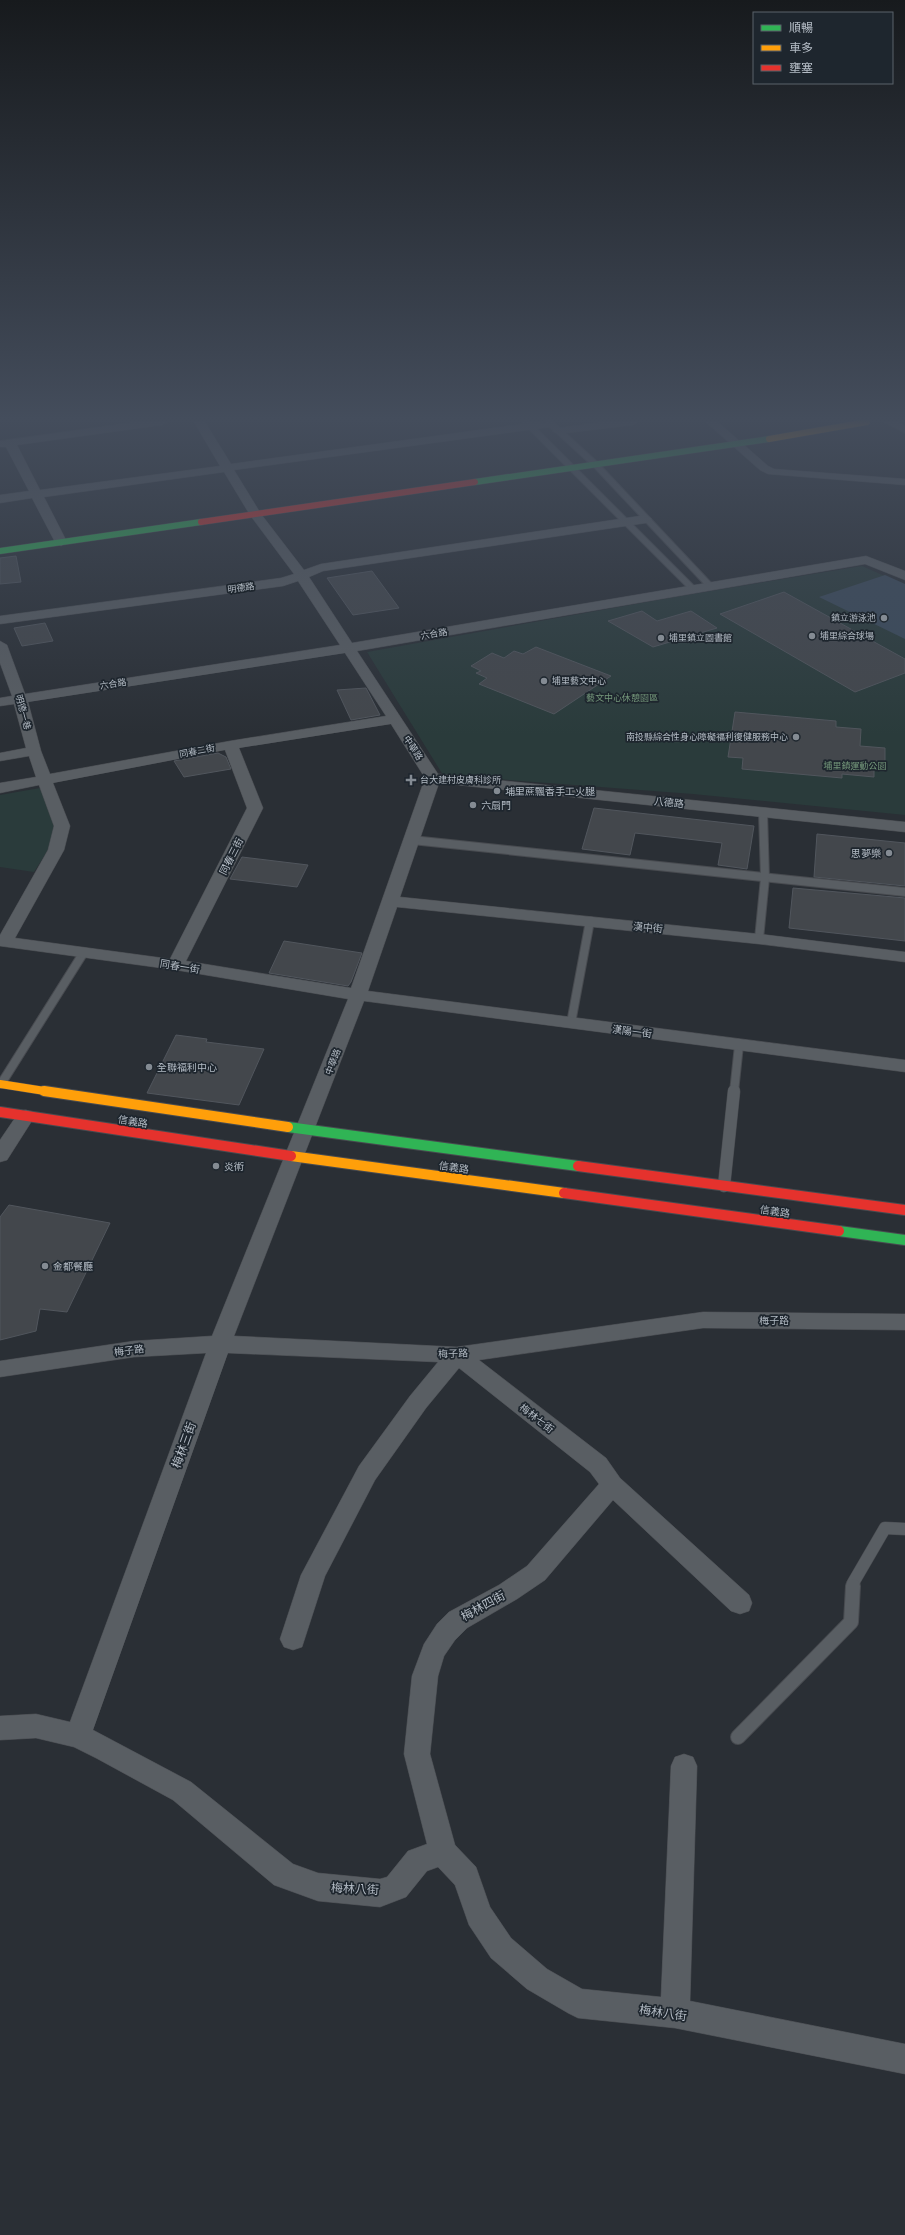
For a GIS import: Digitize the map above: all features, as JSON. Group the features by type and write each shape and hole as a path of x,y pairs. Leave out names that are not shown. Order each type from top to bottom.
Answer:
{"main road":[{"path":"0,551 174,526"},
{"name":"信義路","path":"0,1084 306,1130 905,1210"},
{"name":"信義路","path":"0,1112 296,1157 905,1240"}],"street":[{"path":"53,526 61,542"},
{"name":"中華路","path":"264,526 301,575 433,778 358,995 296,1157"},
{"name":"明德路","path":"0,620 284,582 321,568 597,526"},
{"name":"六合路","path":"0,702 349,648 866,560 905,576"},
{"name":"明德一巷","path":"0,645 20,698 34,751 62,826 56,850 2,941"},
{"name":"同春二街","path":"0,788 230,745 394,719"},
{"name":"同春三街","path":"176,965 255,808 230,745"},
{"path":"0,758 34,751"},
{"name":"八德路","path":"433,778 905,826"},
{"name":"漢中街","path":"391,901 759,939 905,957"},
{"name":"同春一街","path":"2,941 176,965 358,995"},
{"name":"漢陽一街","path":"358,995 905,1066"},
{"path":"0,1155 26,1116"},
{"name":"梅林三街","path":"78,1736 220,1344 296,1157"},
{"name":"梅子路","path":"0,1369 134,1349 220,1344 457,1355 703,1320 905,1322"},
{"path":"293,1639 313,1575 367,1473 418,1402 457,1355"},
{"name":"梅林七街","path":"457,1355 598,1465 612,1485 740,1603"},
{"name":"梅林四街","path":"443,1852 417,1754 421,1702 425,1676 433,1652 446,1632 458,1620 508,1592 536,1573 612,1485"},
{"name":"梅林八街","path":"0,1728 36,1726 78,1736 182,1791 284,1875 300,1882 318,1887 380,1893 396,1887 418,1862 443,1852 466,1877 479,1914 501,1948 537,1979 578,2003 675,2013 905,2059"},
{"path":"675,2013 684,1766"}],"lane":[{"path":"630,526 693,589"},
{"path":"653,526 710,586"},
{"path":"759,939 765,878 763,812"},
{"path":"412,840 905,892"},
{"path":"571,1023 590,921"},
{"path":"0,1084 84,952"},
{"path":"724,1186 739,1045"},
{"path":"738,1737 851,1622 853,1583 885,1528 896,1527 905,1530"}],"green space":[{"name":"藝文中心休憩園區","path":"862,566 905,585 905,815 693,794 443,775 367,652 675,597"},
{"path":"40,788 61,830 34,872 0,867 0,795"}],"water":[{"name":"鎮立游泳池","path":"885,575 905,584 905,639 819,597"}],"building":[{"path":"16,556 21,582 0,584 0,558"},
{"path":"372,571 399,608 353,615 327,578"},
{"name":"埔里綜合球場","path":"784,592 905,659 905,673 855,692 720,614"},
{"name":"埔里鎮立圖書館","path":"642,611 657,621 691,611 717,628 653,647 608,621"},
{"path":"45,623 53,641 22,646 14,628"},
{"name":"埔里藝文中心","path":"536,647 611,676 554,714 479,684 487,678 476,673 481,671 471,666 492,653 504,658 514,651 523,654"},
{"path":"366,688 380,715 351,720 337,690"},
{"name":"南投縣綜合性身心障礙福利復健服務中心","path":"735,712 836,721 836,727 861,729 860,746 885,748 885,770 874,769 874,777 842,774 842,778 742,769 743,758 728,757"},
{"path":"218,753 226,757 231,769 184,777 174,761"},
{"path":"594,808 754,826 747,869 718,865 722,843 635,833 630,855 582,849"},
{"path":"817,834 905,843 905,886 814,877"},
{"path":"242,857 308,865 297,887 230,879"},
{"path":"793,888 905,898 905,941 789,928"},
{"path":"284,941 362,953 348,986 269,973"},
{"path":"176,1035 207,1039 206,1042 264,1049 239,1105 147,1093"},
{"name":"金都餐廳","path":"9,1205 110,1223 67,1312 40,1309 36,1331 0,1340 0,1217"}],"traffic: fast":[{"path":"0,551 171,526"},
{"path":"288,1127 578,1166"},
{"path":"839,1231 905,1240"}],"traffic: slow":[{"path":"0,1084 288,1127"},
{"path":"291,1156 564,1193"}],"traffic: jam":[{"path":"0,1112 291,1156"},
{"path":"578,1166 905,1210"},
{"path":"564,1193 839,1231"}],"place":[{"name":"鎮立游泳池","path":"884,618"},
{"name":"埔里綜合球場","path":"812,636"},
{"name":"埔里鎮立圖書館","path":"661,638"},
{"name":"埔里藝文中心","path":"544,681"},
{"name":"南投縣綜合性身心障礙福利復健服務中心","path":"796,737"},
{"name":"台大建村皮膚科診所","path":"411,780"},
{"name":"埔里蔗飄香手工火腿","path":"497,791"},
{"name":"六扇門","path":"473,805"},
{"name":"思夢樂","path":"889,853"},
{"name":"全聯福利中心","path":"149,1067"},
{"name":"炎術","path":"216,1166"},
{"name":"金都餐廳","path":"45,1266"}],"park label":[{"name":"埔里鎮運動公園","path":"855,766"}]}
